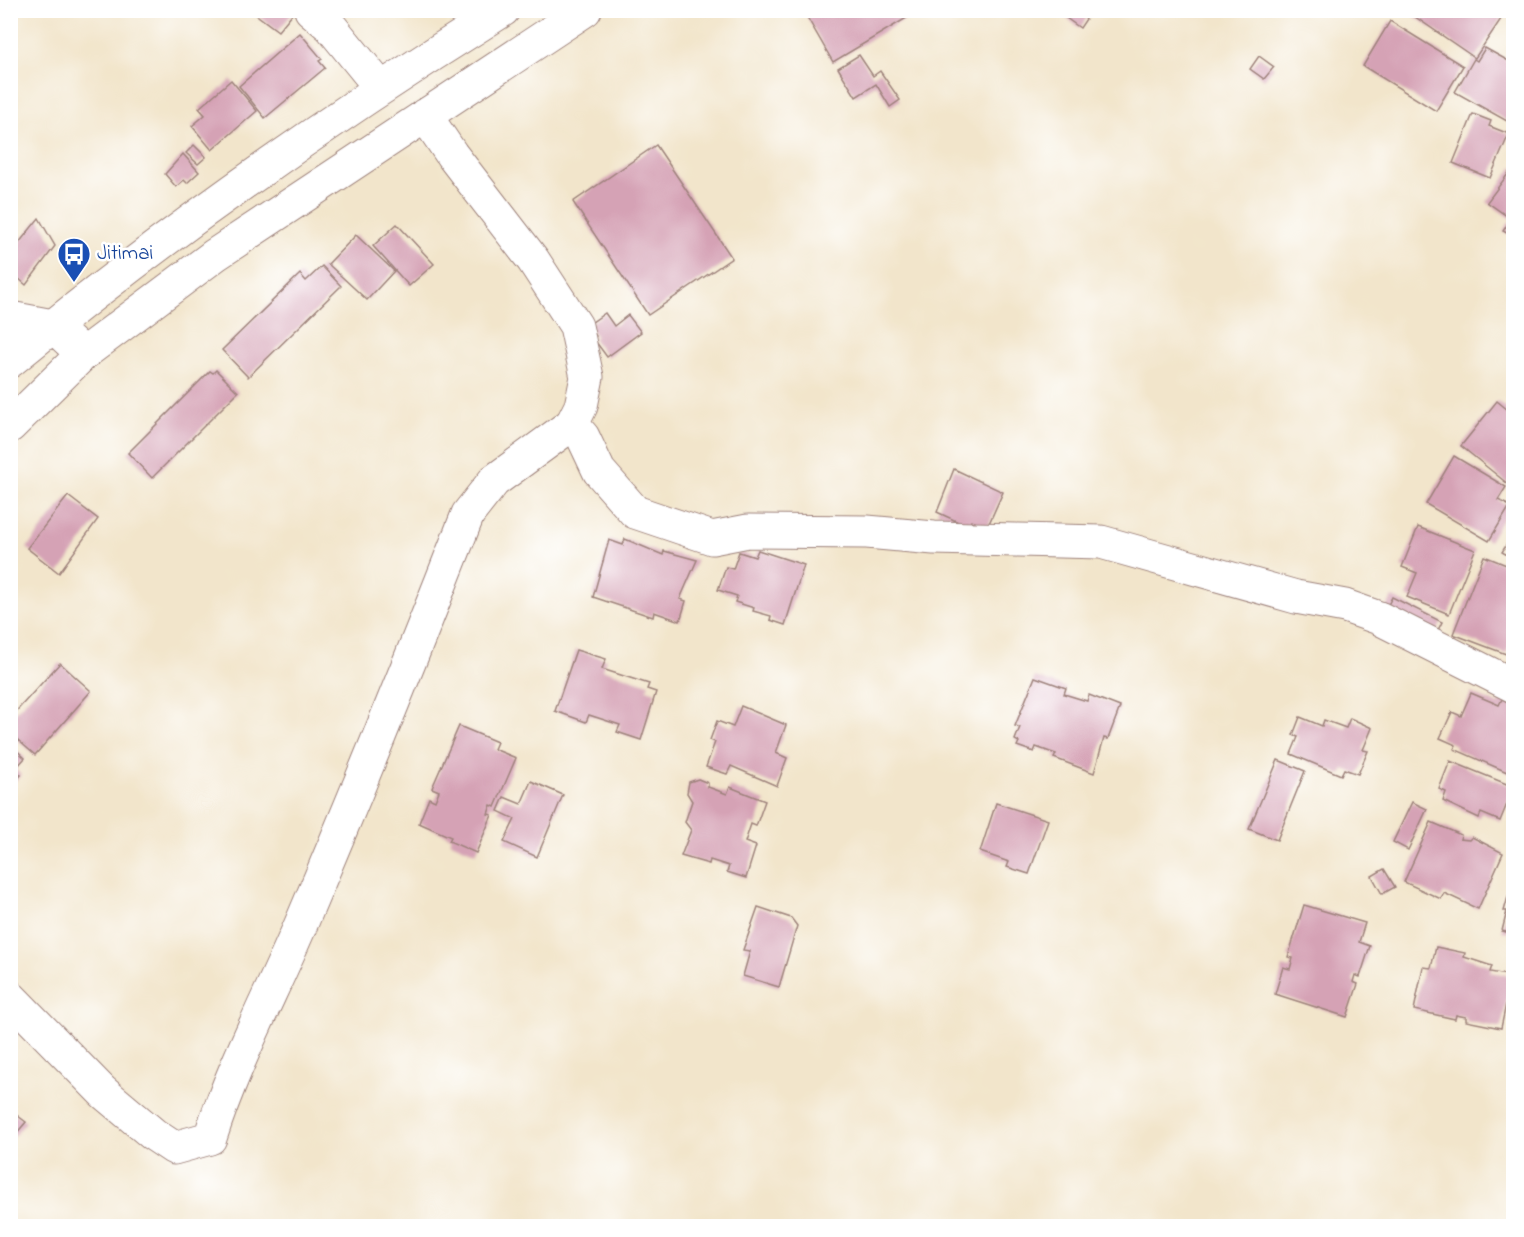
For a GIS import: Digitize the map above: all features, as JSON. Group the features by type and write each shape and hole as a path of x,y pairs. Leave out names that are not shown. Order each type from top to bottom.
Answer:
{"street":[{"path":"311,10 331,27 380,87"},
{"path":"10,361 190,221 380,87 503,10"},
{"path":"10,426 83,354 215,255 585,10"},
{"path":"10,997 103,1092 153,1134 174,1148 210,1138 224,1095 346,819 468,514 494,481 572,424 581,406 587,377 576,326 534,260 452,155 425,115"},
{"path":"10,318 52,327 83,354"},
{"path":"572,424 583,437 599,471 635,512 712,538 748,531 771,531 1101,542 1296,597 1345,606 1379,618 1514,686"}],"building":[{"path":"250,10 287,10 292,14 278,31"},
{"path":"803,10 920,10 833,62"},
{"path":"1055,10 1092,10 1080,28"},
{"path":"1414,10 1507,10 1475,58 1411,14"},
{"path":"1390,21 1463,66 1436,111 1363,66"},
{"path":"300,33 322,59 319,61 325,68 265,118 239,86"},
{"path":"1485,48 1514,64 1514,125 1455,92 1474,59 1477,61"},
{"path":"859,55 873,76 880,71 900,100 890,107 876,84 856,97 838,68"},
{"path":"1259,56 1274,67 1264,79 1250,69"},
{"path":"231,80 257,111 212,150 192,126 205,115 199,108"},
{"path":"1473,114 1491,121 1489,126 1509,134 1490,178 1453,163"},
{"path":"194,145 206,157 198,164 186,153"},
{"path":"656,145 732,258 648,315 573,202"},
{"path":"183,154 199,172 187,183 184,180 176,187 165,174"},
{"path":"1514,166 1514,221 1487,202"},
{"path":"39,218 55,246 26,285 10,271 10,254"},
{"path":"1510,221 1514,223 1514,237 1503,231"},
{"path":"397,224 434,264 409,286 373,246"},
{"path":"356,235 394,271 367,300 328,264"},
{"path":"322,266 341,286 248,377 222,350 300,274 306,281"},
{"path":"605,313 614,326 628,315 641,332 607,357 593,338 596,336 588,325"},
{"path":"216,370 238,392 152,478 128,453 210,371 213,373"},
{"path":"1497,401 1514,415 1514,489 1461,446"},
{"path":"1454,456 1506,487 1498,500 1510,506 1489,541 1426,504"},
{"path":"954,469 1003,492 987,528 971,521 969,527 937,512"},
{"path":"68,496 98,519 59,573 27,548"},
{"path":"1514,524 1514,559 1502,552 1512,536 1508,534"},
{"path":"1418,527 1475,550 1449,614 1407,597 1417,573 1402,567"},
{"path":"625,539 663,555 664,551 697,560 680,599 686,601 680,621 654,612 653,617 593,597 609,540 623,545"},
{"path":"758,550 804,565 785,625 770,620 771,616 753,611 754,608 735,602 737,596 718,590 726,567 733,569 739,552 755,557"},
{"path":"1484,556 1514,568 1514,635 1506,654 1453,634"},
{"path":"1392,597 1442,622 1435,636 1385,611"},
{"path":"576,650 606,659 602,669 649,684 647,689 656,692 641,740 617,732 620,725 589,715 586,722 555,711"},
{"path":"60,663 91,691 35,755 10,733 10,718"},
{"path":"1035,677 1066,688 1064,694 1087,701 1089,695 1120,707 1108,739 1104,738 1094,773 1054,758 1056,754 1036,747 1034,752 1017,746 1019,742 1015,740 1020,727 1015,726"},
{"path":"1471,693 1499,705 1502,699 1514,705 1514,775 1454,749 1456,745 1440,738 1452,712 1461,716"},
{"path":"741,706 786,725 776,753 787,758 777,786 731,766 727,774 706,767 715,742 710,740 717,721 733,727"},
{"path":"1300,717 1322,726 1324,720 1346,728 1350,718 1372,728 1363,750 1368,751 1358,774 1344,769 1341,775 1291,754 1298,737 1293,735"},
{"path":"459,726 497,742 494,749 516,758 495,807 491,805 488,814 492,815 476,853 449,841 451,837 419,823 429,798 435,801 439,791 432,788"},
{"path":"10,744 25,758 15,769 21,775 10,787"},
{"path":"1278,760 1305,771 1277,840 1249,829"},
{"path":"1450,761 1514,787 1500,821 1481,813 1479,818 1443,801 1446,792 1439,789"},
{"path":"698,779 708,783 708,787 727,794 730,787 765,801 756,826 751,824 745,842 756,846 746,878 727,872 729,866 710,860 709,864 681,856 691,830 685,822 692,801 687,793 689,782"},
{"path":"531,781 563,795 537,857 504,842 515,819 498,811 504,797 521,804"},
{"path":"1412,802 1427,809 1408,850 1393,842"},
{"path":"996,803 1048,820 1029,874 1007,867 1009,862 980,852"},
{"path":"1431,822 1461,835 1460,839 1469,840 1472,837 1503,853 1478,909 1444,893 1441,899 1404,882"},
{"path":"1384,869 1395,887 1382,894 1372,876"},
{"path":"1514,876 1514,934 1502,931 1507,911 1504,911"},
{"path":"1304,905 1365,923 1359,942 1370,946 1360,977 1355,975 1353,982 1358,984 1347,1017 1275,994 1283,967 1290,969 1293,958 1288,957"},
{"path":"758,907 791,918 797,926 779,987 743,976 750,951 743,950"},
{"path":"1436,947 1465,953 1464,957 1492,966 1490,972 1512,976 1501,1028 1466,1021 1466,1017 1456,1015 1455,1019 1414,1010 1423,967 1431,968"},
{"path":"10,1110 26,1122 10,1141"}],"place":[{"name":"Jitimai","path":"74,283"}]}
